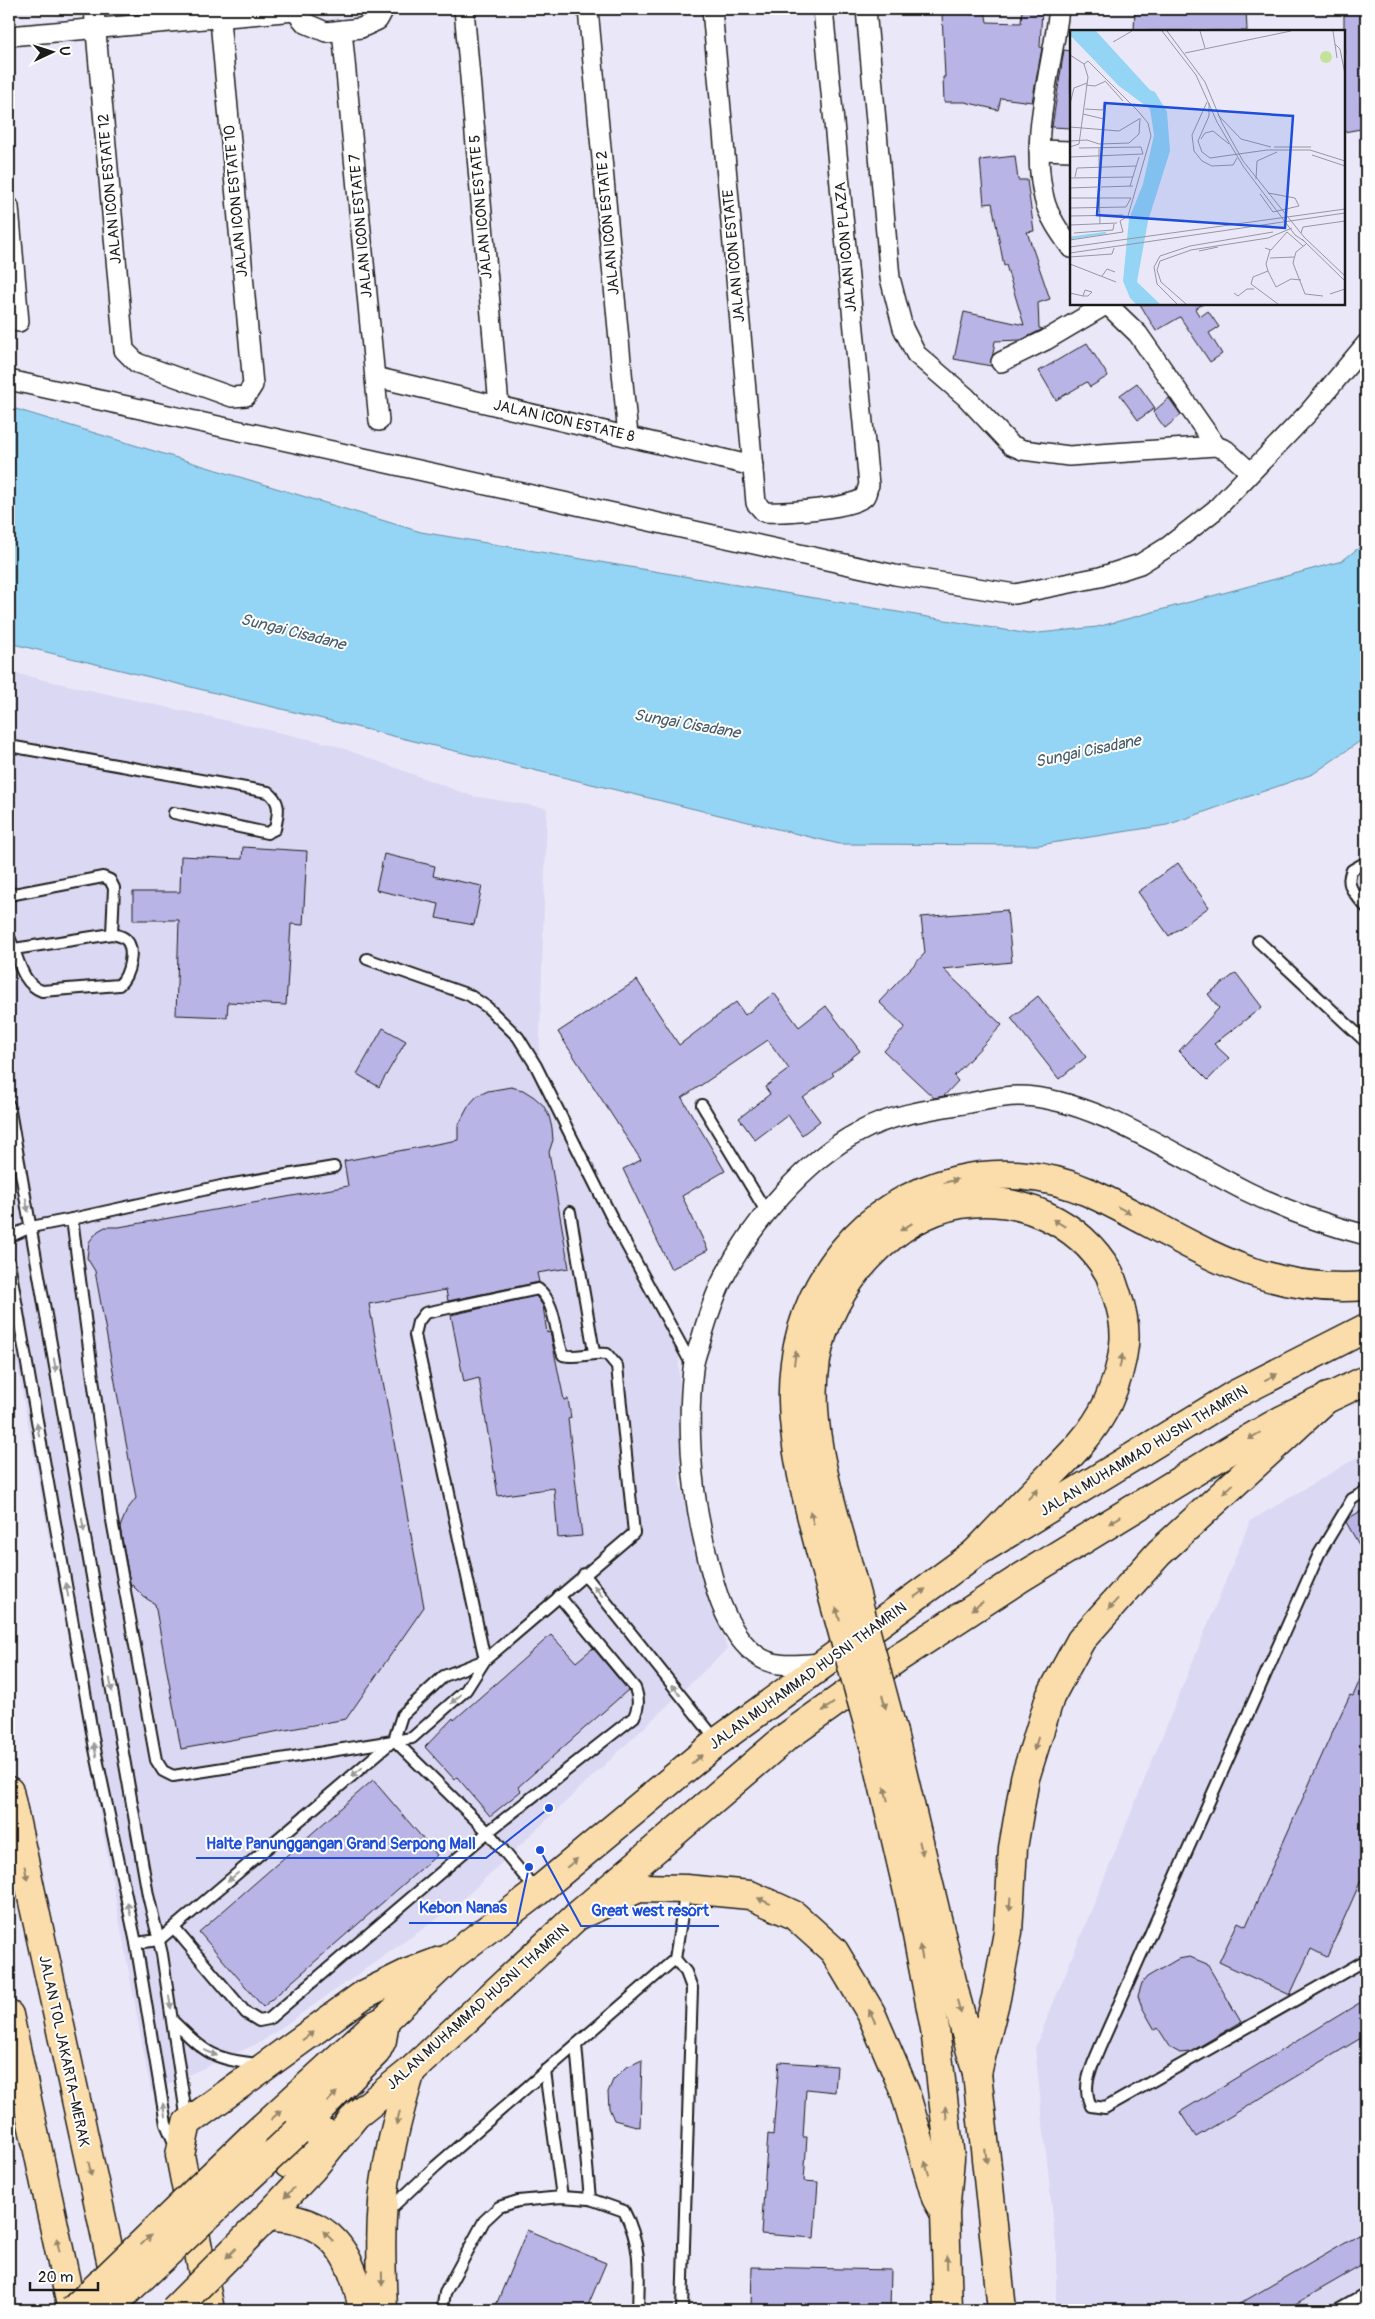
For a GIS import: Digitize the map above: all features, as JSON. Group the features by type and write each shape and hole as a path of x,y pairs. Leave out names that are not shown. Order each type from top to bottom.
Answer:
{"main road":[{"path":"834,1560 809,1509 798,1456 792,1413 792,1378 797,1340 811,1304 832,1265 856,1234 886,1211 916,1192 951,1181 989,1175 1020,1176 1052,1181 1086,1191 1215,1256 1258,1274 1303,1285 1350,1288 1366,1286"},
{"path":"974,1554 1071,1456 1086,1438 1107,1404 1118,1373 1125,1344 1122,1310 1109,1273 1091,1248 1069,1229 1044,1214 1016,1204 961,1204 930,1213 902,1228 878,1248 858,1269 840,1297 825,1328 816,1359 814,1385 815,1416 834,1560 977,2073 1002,2310"},
{"name":"JALAN MUHAMMAD HUSNI THAMRIN","path":"72,2310 373,2026 385,2020 451,1957 537,1892 717,1742 974,1554 1236,1394 1366,1328"},
{"name":"JALAN MUHAMMAD HUSNI THAMRIN","path":"300,2167 342,2119 356,2115 411,2071 577,1916 785,1738 896,1659 1022,1577 1282,1420 1366,1380"},
{"path":"977,2073 996,1998 1008,1932 1013,1848 1025,1778 1050,1697 1081,1640 1159,1553 1328,1397"},
{"path":"883,1739 902,1862 935,2029 950,2158 944,2214 948,2310"},
{"name":"JALAN TOL JAKARTA–MERAK","path":"9,1791 122,2310"},
{"path":"577,1916 639,1888 686,1889 750,1894 794,1915 834,1951 871,2013 905,2092 936,2198 944,2214"},
{"path":"210,2310 180,2155 187,2123 363,1995 408,1973 451,1957"},
{"path":"9,2015 72,2310"},
{"path":"108,2310 298,2132 376,2052 382,2040 385,2020"},
{"path":"383,2310 382,2217 394,2132 411,2071"},
{"path":"174,2310 266,2218 300,2167"},
{"path":"130,2310 300,2167"},
{"path":"266,2218 285,2217 311,2223 326,2233 348,2259 362,2310"}],"street":[{"name":"JALAN ICON ESTATE 12","path":"94,9 124,350"},
{"path":"9,36 96,28 219,13 296,10 305,24 326,32 361,28 378,20 384,9"},
{"name":"JALAN ICON ESTATE 5","path":"464,9 499,406"},
{"name":"JALAN ICON ESTATE 2","path":"588,9 628,436"},
{"name":"JALAN ICON ESTATE","path":"712,9 756,503"},
{"name":"JALAN ICON PLAZA","path":"756,503 764,512 779,513 852,504 864,496 868,485 823,9"},
{"path":"866,9 890,278 902,328 916,354 966,397 1011,445 1023,450 1069,456 1216,446 1226,450 1250,472"},
{"path":"1059,9 1039,150 1044,200 1058,229 1070,247"},
{"name":"JALAN ICON ESTATE 10","path":"124,350 137,363 232,397 246,396 253,385 219,13"},
{"name":"JALAN ICON ESTATE 7","path":"342,30 379,421"},
{"path":"1039,150 1070,151"},
{"path":"9,207 19,322"},
{"path":"1001,362 1046,340 1105,305"},
{"path":"1108,305 1138,334 1216,446"},
{"path":"9,380 895,575 1015,594 1100,577 1140,564 1169,546 1215,510 1310,412 1366,344"},
{"name":"JALAN ICON ESTATE 8","path":"375,377 753,466"},
{"path":"824,1663 777,1665 761,1659 738,1638 729,1624 709,1569 699,1519 692,1466 691,1420 693,1368 723,1279 746,1238 798,1176 828,1151 859,1131 896,1117 939,1108 1018,1096 1060,1101 1108,1119 1246,1191 1290,1211 1336,1228 1366,1234"}],"lane":[{"path":"9,746 268,792 274,797 279,806 274,829 266,833 174,813"},
{"path":"1366,862 1352,870 1348,881 1350,889 1366,907"},
{"path":"9,895 103,877 110,880 114,888 112,934"},
{"path":"9,937 26,980 32,988 42,991 119,985 124,981 130,967 129,944 124,938 112,934 14,948"},
{"path":"1258,941 1366,1042"},
{"path":"367,959 469,994 487,1007 518,1037 536,1066 614,1222 693,1368"},
{"path":"9,1105 148,1895 160,1940 174,2022 187,2123"},
{"path":"702,1105 767,1213"},
{"path":"9,1237 31,1227 220,1186 334,1167"},
{"path":"570,1212 594,1352"},
{"path":"72,1219 111,1515 156,1760 163,1771 174,1776 412,1738 466,1690 485,1660 634,1533 617,1366 607,1354 594,1352 570,1358 563,1355 549,1304 544,1293 538,1289 425,1313 418,1322 415,1335 485,1660"},
{"path":"9,1262 95,1749 136,1944 166,2124 180,2155"},
{"path":"1366,1491 1352,1499 1319,1554 1100,2047 1086,2083 1086,2096 1091,2106 1105,2108 1366,1960"},
{"path":"584,1574 717,1742"},
{"path":"174,1928 246,2013 259,2021 269,2019 488,1832 634,1717 638,1708 638,1697 635,1688 559,1596"},
{"path":"136,1944 160,1940 394,1740 402,1715 444,1676 485,1660"},
{"path":"394,1740 488,1832 537,1892"},
{"path":"382,2217 436,2166 675,1959 686,1889"},
{"path":"675,1959 686,1972 692,1988 682,2310"},
{"path":"174,2022 202,2049 229,2062 268,2064"},
{"path":"576,2044 590,2199"},
{"path":"545,2071 562,2197"},
{"path":"442,2310 445,2293 484,2221 499,2207 518,2201 562,2197 590,2199 624,2211 634,2230 639,2254 638,2310"},
{"path":"1336,2310 1366,2293"}],"shaded area":[{"path":"9,672 331,744 472,796 547,808 539,1067 679,1350 680,1483 727,1649 457,1905 261,2042 151,2092 9,1321"},
{"path":"1366,1452 1366,2310 1056,2310 1056,2246 1035,2048 1250,1521"}],"water":[{"name":"Sungai Cisadane","path":"9,407 421,532 1029,634 1097,627 1342,561 1366,542 1366,737 1313,774 1167,825 1039,845 839,844 9,643"}],"building":[{"path":"1022,9 1042,9 1040,47 1042,48 1032,102 1001,98 998,110 965,102 944,102 943,77 945,77 942,14 985,10 987,22 1021,23"},
{"path":"1135,9 1246,9 1247,30 1134,30"},
{"path":"1344,9 1366,9 1366,128 1345,132 1345,30"},
{"path":"1064,50 1070,51 1070,128 1052,127"},
{"path":"1015,156 1018,180 1027,180 1034,231 1027,232 1050,299 1038,303 1039,328 1043,329 1021,340 995,341 991,366 954,359 964,312 1024,325 1006,265 1004,266 992,203 984,204 980,160"},
{"path":"1141,305 1201,305 1195,309 1200,317 1208,311 1219,327 1209,333 1222,354 1210,362 1180,317 1156,331"},
{"path":"1087,343 1108,376 1090,387 1087,382 1056,400 1039,371"},
{"path":"1137,383 1155,408 1138,420 1120,395"},
{"path":"1169,398 1181,415 1165,428 1153,412"},
{"path":"243,847 307,851 303,925 291,924 286,1005 228,1002 227,1017 176,1015 179,920 133,920 133,892 180,892 181,856 242,859"},
{"path":"384,854 435,866 433,876 482,886 474,925 436,918 439,904 376,890"},
{"path":"1178,863 1209,907 1169,936 1138,892"},
{"path":"1007,910 1012,962 943,969 1002,1025 954,1076 958,1081 944,1096 934,1098 884,1051 905,1027 879,1002 925,953 921,917"},
{"path":"1236,973 1262,1007 1214,1044 1229,1058 1208,1080 1179,1051 1219,1008 1208,994"},
{"path":"637,980 679,1045 736,1002 745,1015 774,993 799,1027 826,1006 860,1051 832,1073 834,1075 803,1098 820,1121 802,1135 788,1115 755,1140 739,1118 770,1094 765,1087 789,1069 768,1040 682,1098 725,1171 682,1196 708,1250 671,1269 623,1169 641,1160 558,1032"},
{"path":"1038,996 1086,1057 1059,1079 1011,1018"},
{"path":"383,1028 406,1041 379,1087 357,1074"},
{"path":"511,1087 523,1090 534,1097 543,1105 549,1116 553,1140 549,1152 569,1268 537,1273 539,1282 448,1301 446,1290 369,1304 424,1607 346,1719 181,1749 155,1604 144,1597 130,1583 120,1527 127,1510 136,1498 95,1271 87,1258 89,1242 98,1231 105,1227 119,1227 348,1186 344,1161 458,1140 458,1126 469,1105 477,1096 488,1091"},
{"path":"536,1296 543,1306 547,1333 550,1332 564,1400 568,1399 571,1418 568,1419 582,1536 558,1538 554,1488 498,1496 479,1378 464,1382 455,1336 451,1315"},
{"path":"1366,1508 1366,1557 1346,1522 1349,1518"},
{"path":"551,1635 576,1662 593,1648 628,1690 518,1787 521,1791 490,1816 457,1777 454,1779 425,1747 453,1718 454,1720"},
{"path":"1366,1666 1366,1869 1327,1957 1311,1949 1290,1995 1219,1962 1238,1922 1246,1926 1331,1735 1350,1695 1353,1696"},
{"path":"373,1780 437,1855 263,2007 199,1932"},
{"path":"1190,1957 1207,1964 1241,2022 1190,2052 1180,2053 1171,2048 1158,2028 1155,2030 1138,1996 1142,1983 1147,1977 1178,1959"},
{"path":"1366,1999 1366,2035 1196,2137 1180,2112"},
{"path":"642,2060 640,2127 614,2120 609,2108 608,2092 613,2080 625,2068"},
{"path":"779,2062 837,2066 835,2092 806,2089 803,2137 807,2137 804,2181 818,2182 814,2238 761,2234 768,2134 773,2135"},
{"path":"527,2230 606,2263 586,2310 494,2310"},
{"path":"1366,2230 1366,2263 1285,2310 1229,2310"},
{"path":"752,2267 891,2270 890,2310 751,2310"}],"place":[{"name":"Halte Panunggangan Grand Serpong Mall","path":"549,1808"},
{"name":"Great west resort","path":"540,1850"},
{"name":"Kebon Nanas","path":"529,1867"}]}
